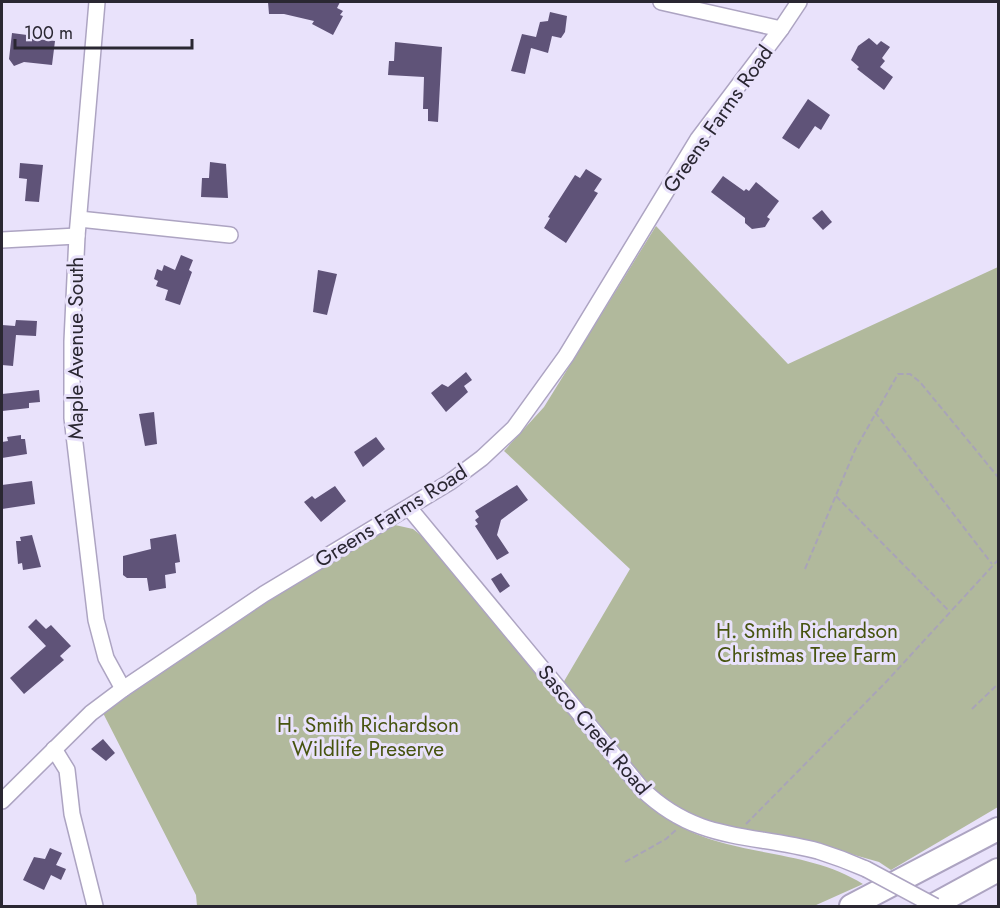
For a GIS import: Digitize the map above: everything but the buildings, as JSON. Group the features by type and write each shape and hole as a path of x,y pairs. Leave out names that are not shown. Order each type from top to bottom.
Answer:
{"highway":[{"path":"851,906 999,829"},
{"path":"934,906 999,870"}],"street":[{"name":"Maple Avenue South","path":"97,2 77,236 72,352 76,457 100,641 123,689"},
{"path":"661,2 781,29"},
{"name":"Greens Farms Road","path":"2,801 91,713 123,689 264,594 410,508 482,458 514,429 537,399 698,139 799,2"},
{"path":"79,219 230,235"},
{"path":"2,240 77,236"},
{"name":"Sasco Creek Road","path":"410,508 642,789 657,803 682,818 733,837 817,851 866,868 934,906"},
{"path":"54,749 67,770 72,814 95,906"}],"path":[{"path":"805,569 855,450 898,374 910,374 920,381 999,477"},
{"path":"875,412 993,565"},
{"path":"836,496 949,611"},
{"path":"733,837 886,682 949,611 999,560"},
{"path":"972,709 999,684"},
{"path":"625,862 673,834 682,818"}],"green space":[{"name":"H. Smith Richardson Christmas Tree Farm","path":"656,226 788,364 998,267 998,807 891,870 879,862 791,837 723,828 702,822 655,795 563,683 630,569 504,451 544,407"},
{"name":"H. Smith Richardson Wildlife Preserve","path":"395,525 413,529 427,540 618,771 641,797 667,818 690,831 714,840 815,863 863,884 814,906 197,906 196,895 103,713 267,601"}]}
